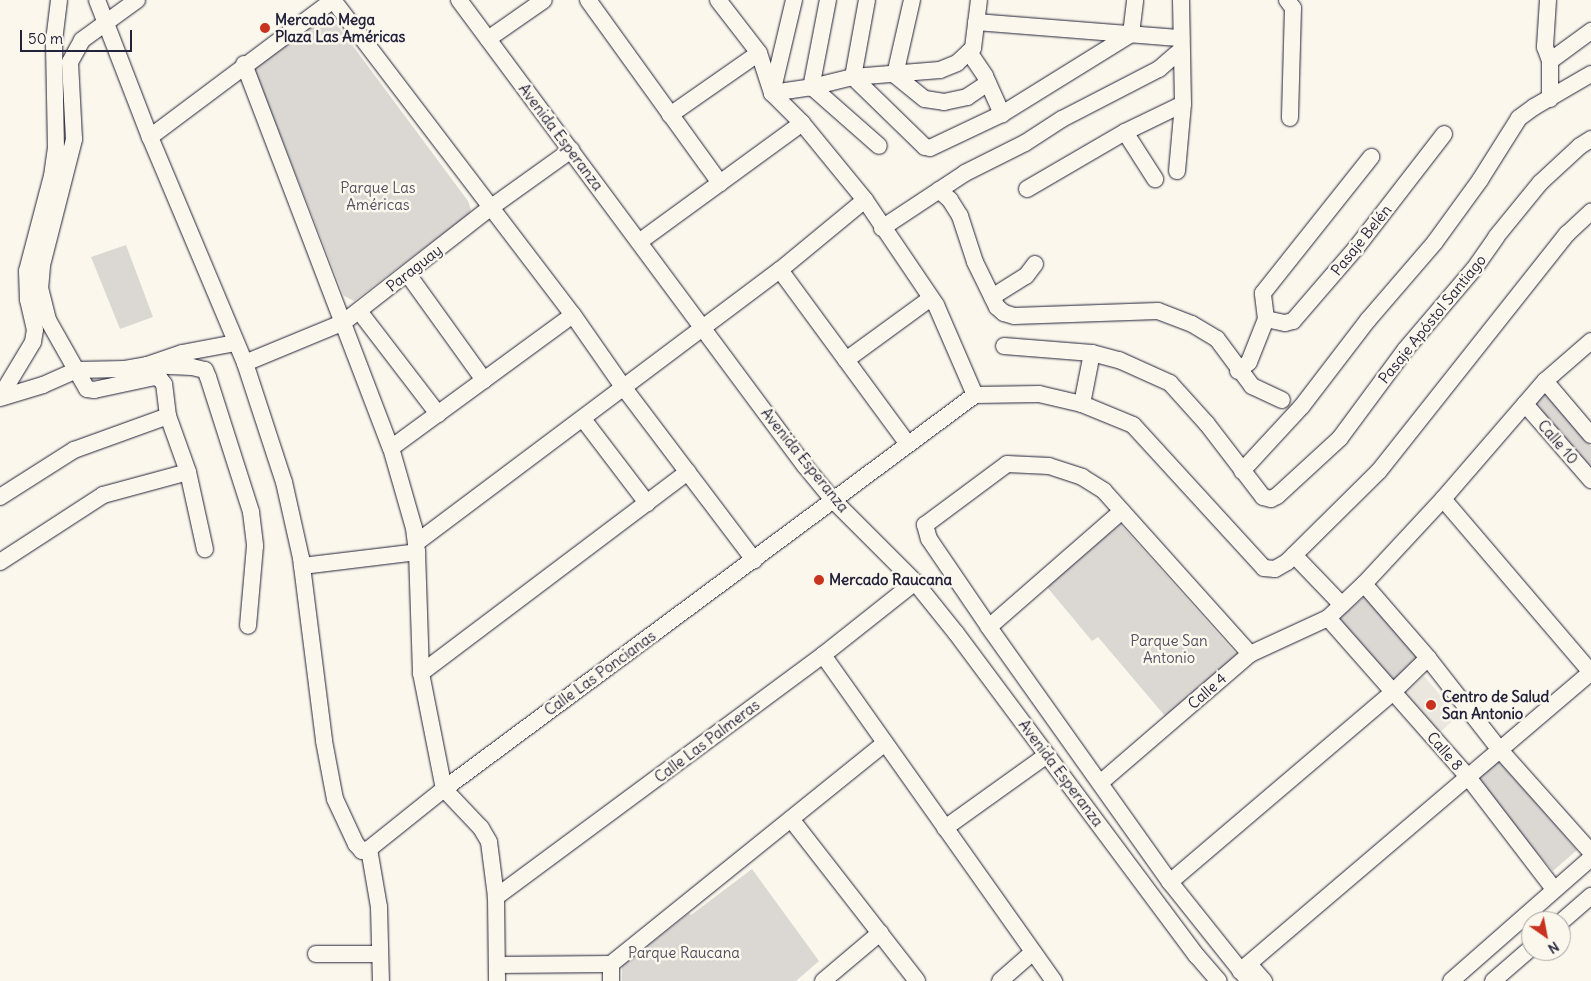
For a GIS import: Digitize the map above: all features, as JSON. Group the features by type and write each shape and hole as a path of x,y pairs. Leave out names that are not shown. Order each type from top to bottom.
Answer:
{"street":[{"path":"0,397 32,342 35,330 28,300 26,271 52,176 56,148 54,41 59,0"},
{"path":"97,0 150,137 245,363 284,482 302,566 324,741 335,799 356,844 362,851 369,849 379,907 381,981"},
{"path":"137,0 82,40 70,62 74,139 42,265 40,289 48,320 77,370 84,386 89,391 155,378 160,379 164,384 168,416 188,472 205,549"},
{"path":"150,137 244,64 333,0 573,315 624,388 754,560"},
{"name":"Avenida Esperanza","path":"459,0 833,500 915,582 1047,754 1197,956 1219,981"},
{"path":"488,39 544,0"},
{"path":"588,0 720,184"},
{"path":"718,0 759,53 772,93 802,122 865,200 882,228 931,298 974,395 1039,394 1082,404 1133,425 1264,568 1275,569 1294,555 1379,470 1567,234 1591,212"},
{"path":"772,93 794,0"},
{"path":"811,88 828,0"},
{"path":"853,77 867,0"},
{"path":"895,75 912,0"},
{"path":"772,93 811,88 853,77 940,70 957,63 973,48 979,0"},
{"path":"1131,34 1135,0"},
{"path":"1178,171 1183,104 1182,0"},
{"path":"1288,0 1293,8 1290,118"},
{"path":"1548,0 1545,46 1550,61 1550,99"},
{"path":"976,22 1131,34 1181,44"},
{"path":"1550,61 1591,31"},
{"path":"853,77 925,147 930,148 1002,114 1131,34"},
{"path":"882,228 965,173 1025,143 1062,119 1159,69 1181,44"},
{"path":"969,52 988,83 1002,114"},
{"path":"670,115 759,53"},
{"path":"244,64 391,448 414,528 417,548 421,673 444,789 486,835 496,897 497,973 611,964 885,743"},
{"path":"1004,346 1092,353 1119,360 1170,383 1208,424 1242,471 1302,406 1368,320 1435,242 1480,180 1519,118 1534,107 1591,74"},
{"path":"895,75 925,98 944,102 967,97 988,83"},
{"path":"811,88 879,146"},
{"path":"1027,189 1125,132 1183,104"},
{"path":"639,242 802,122"},
{"path":"1125,132 1155,179"},
{"name":"Pasaje Belén","path":"1266,319 1285,323 1292,321 1356,248 1444,134"},
{"name":"Pasaje Apóstol Santiago","path":"1242,471 1263,497 1271,499 1277,496 1340,438 1405,350 1474,269 1496,237 1540,184 1580,146 1591,139"},
{"name":"Paraguay","path":"245,363 344,322 490,208 571,150"},
{"path":"1238,371 1249,362 1266,319 1263,293 1371,157"},
{"path":"939,190 950,200 960,216 975,262 992,297 1004,313 1014,316 1158,311 1192,324 1217,339 1238,371 1252,386 1282,400"},
{"path":"302,566 417,548 583,418 780,270 865,200"},
{"path":"992,297 1026,276 1035,264"},
{"path":"780,270 907,443"},
{"path":"407,273 484,380"},
{"path":"846,360 931,298"},
{"path":"359,310 438,414"},
{"path":"391,448 573,315"},
{"name":"Calle 4","path":"1100,783 1250,654 1328,618 1364,584 1443,499 1545,381 1591,341"},
{"path":"0,397 43,385 77,370 125,369 147,365 177,354 236,342"},
{"path":"1082,404 1092,353"},
{"path":"147,365 205,370 208,376 251,512 255,546 248,626"},
{"path":"1545,381 1591,435"},
{"name":"Calle Las Poncianas","path":"369,849 444,789 974,395"},
{"name":"Calle 10","path":"1525,404 1591,480"},
{"path":"0,497 74,450 168,416"},
{"path":"583,418 647,503"},
{"path":"1250,654 1104,492 1082,477 1049,466 1007,464 925,525 929,539 988,627 1170,882 1246,972 1264,981"},
{"path":"0,562 103,495 188,472"},
{"path":"421,673 688,472"},
{"path":"1246,972 1591,672 1443,499"},
{"path":"988,627 1122,511"},
{"path":"1294,555 1342,605"},
{"name":"Calle Las Palmeras","path":"496,897 823,655 915,582"},
{"path":"1364,584 1428,658 1500,750 1591,852"},
{"name":"Calle 8","path":"1328,618 1468,777 1554,889"},
{"path":"823,655 1054,981"},
{"path":"1170,882 1393,692 1428,658"},
{"path":"946,828 1047,754"},
{"path":"791,819 917,981"},
{"path":"1451,981 1591,858"},
{"path":"1571,913 1591,896"},
{"path":"823,981 880,933"},
{"path":"1000,981 1033,952"},
{"path":"316,954 380,954"},
{"path":"1493,981 1521,957"},
{"path":"611,964 611,981"}],"shaded area":[{"name":"Centro de Salud San Antonio","path":"1424,676 1458,716 1439,733 1404,693"}],"green space":[{"name":"Parque Las Américas","path":"327,11 468,201 471,210 469,214 354,301 344,296 253,66"},
{"path":"126,245 153,317 120,329 91,257"},
{"path":"1545,394 1591,446 1591,467 1535,403"},
{"name":"Parque San Antonio","path":"1120,524 1237,655 1165,716 1098,637 1092,641 1047,587"},
{"path":"1365,596 1418,659 1392,682 1339,619"},
{"path":"1498,760 1577,850 1553,871 1474,781"},
{"name":"Parque Raucana","path":"752,869 819,961 796,981 622,981 622,966 689,913 691,915"}],"place":[{"name":"Mercado Mega Plaza Las Américas","path":"265,28"},
{"name":"Mercado Raucana","path":"819,580"},
{"name":"Centro de Salud San Antonio","path":"1431,705"}]}
